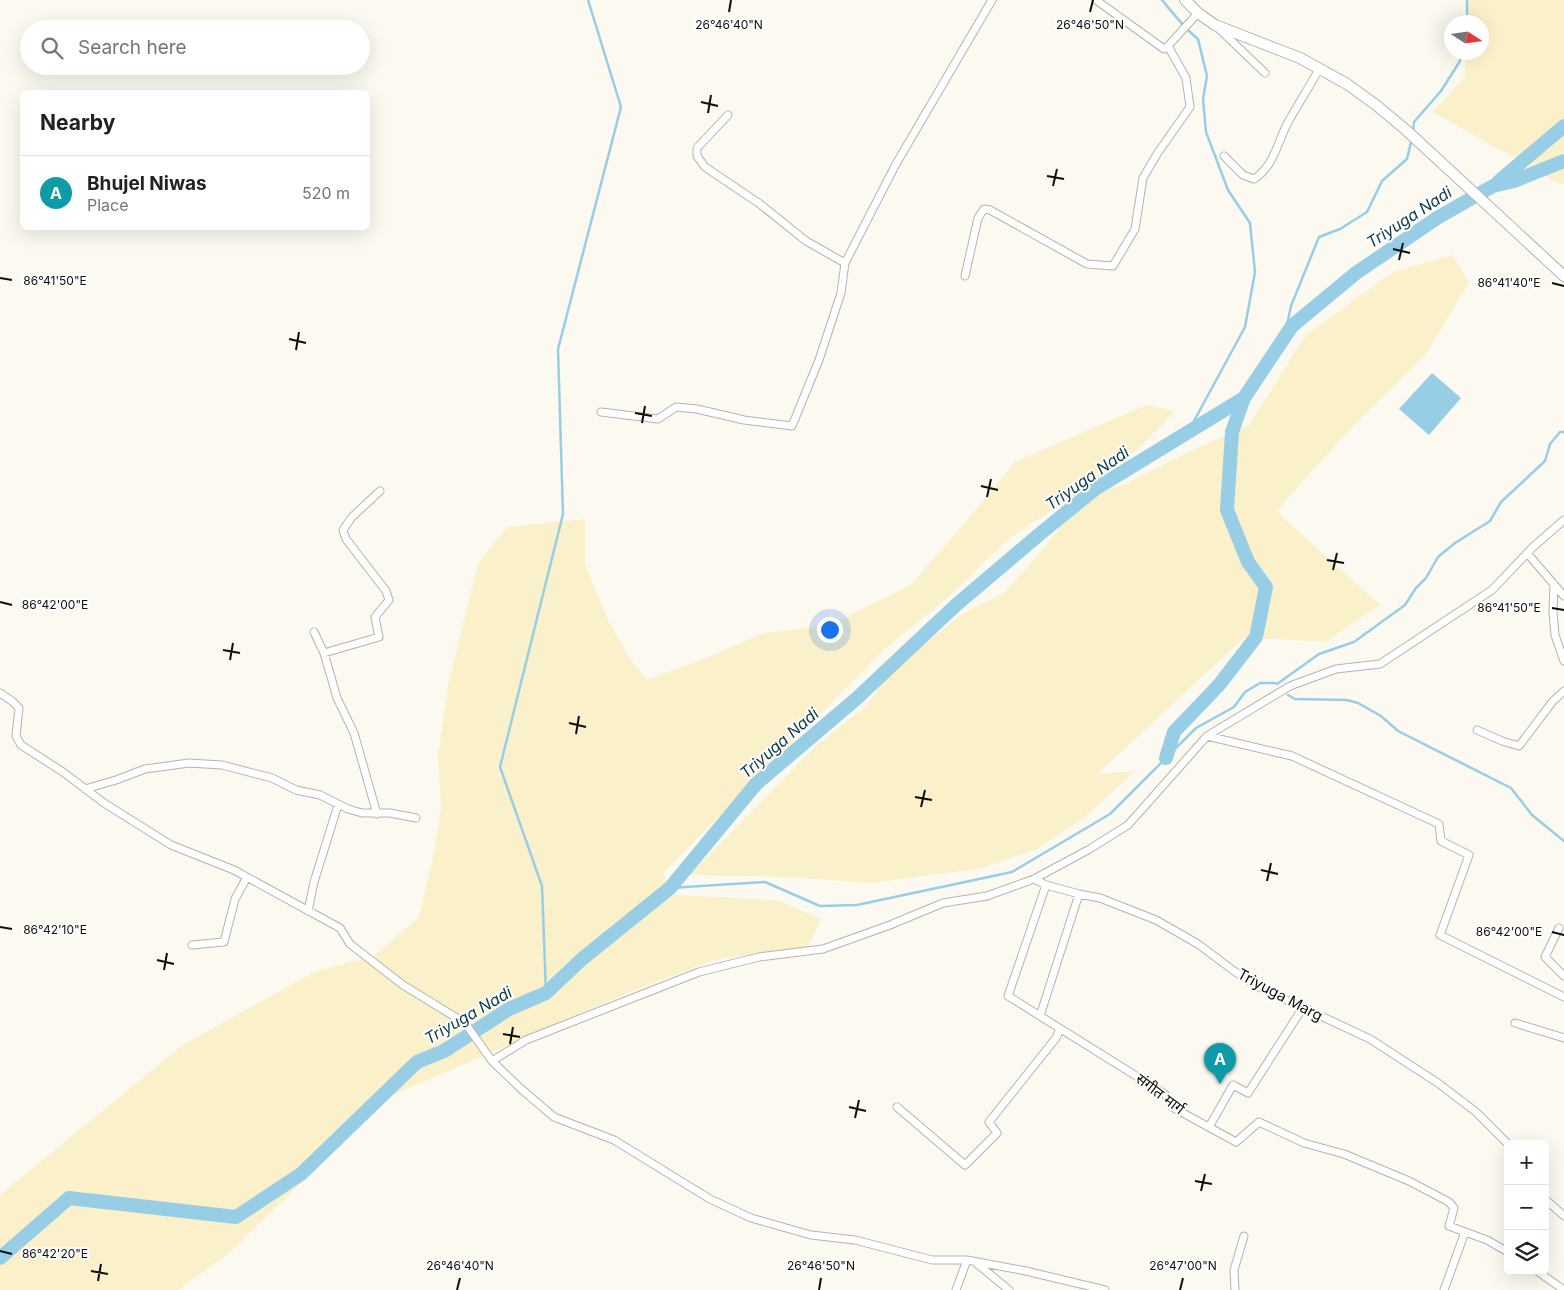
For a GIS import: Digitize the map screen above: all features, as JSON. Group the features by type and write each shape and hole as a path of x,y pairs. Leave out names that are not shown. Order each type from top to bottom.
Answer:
{"main road":[{"path":"1185,0 1198,13 1215,25 1300,58 1347,84 1376,104 1564,276"}],"street":[{"path":"601,412 658,419 676,407 697,409 744,420 792,426 819,360 841,293 845,263 901,155 992,0"},
{"path":"1096,0 1164,49 1198,13"},
{"path":"1215,25 1265,73"},
{"path":"965,276 978,218 984,208 1087,264 1113,266 1136,229 1144,178 1157,154 1190,107 1186,78 1168,46"},
{"path":"1224,156 1242,176 1254,179 1260,175 1273,158 1286,128 1319,68"},
{"path":"728,115 697,148 696,156 705,167 760,204 806,241 845,263"},
{"path":"324,653 379,638 375,617 389,600 386,591 346,539 343,530 352,517 380,491"},
{"path":"492,1061 526,1040 698,972 759,957 823,949 890,925 943,903 987,896 1034,878 1088,850 1128,825 1207,736 1290,686 1336,669 1380,664 1492,590 1564,520"},
{"path":"1527,554 1564,596"},
{"path":"1554,584 1553,612 1555,635 1564,661"},
{"path":"314,632 324,653 337,698 354,733 377,814"},
{"path":"1476,730 1519,746 1553,701 1564,690"},
{"path":"0,693 19,708 16,736 21,745 104,803 170,845 234,870 340,928 350,944 403,985 465,1023 492,1061 554,1117 614,1140 710,1199 751,1218 811,1235 855,1240 932,1260 975,1261 1105,1290"},
{"path":"1207,736 1292,756 1439,824 1441,841 1469,855 1440,935 1564,997"},
{"path":"85,789 145,768 189,763 222,765 272,778 296,790 320,795 338,806 362,813 390,814 416,818"},
{"path":"308,911 322,854 338,806"},
{"path":"192,945 224,942 235,899 247,877"},
{"name":"Triyuga Marg","path":"1034,878 1046,885 1100,898 1156,920 1198,944 1234,972 1259,987 1302,1009 1370,1039 1476,1112 1504,1140"},
{"name":"संगीत मार्ग","path":"1046,885 1008,996 1164,1094 1172,1107 1236,1142 1259,1122 1304,1143 1344,1154 1409,1181 1449,1202 1454,1208 1449,1226 1464,1232"},
{"path":"1040,1016 1079,894"},
{"path":"1560,928 1545,957 1564,976"},
{"path":"1208,1127 1233,1085 1248,1094 1302,1009"},
{"path":"1515,1023 1564,1038"},
{"path":"897,1107 965,1164 997,1133 989,1122 1056,1038 1060,1029"},
{"path":"1549,1203 1564,1216"},
{"path":"1444,1290 1464,1232 1488,1240 1504,1250"},
{"path":"1235,1290 1234,1270 1244,1236"},
{"path":"956,1290 967,1260"},
{"path":"975,1261 1009,1290"},
{"path":"1543,1275 1564,1290"}],"sand":[{"path":"1468,0 1564,0 1564,183 1562,185 1433,112 1465,77 1466,60 1489,60 1489,15 1467,15"},
{"path":"1453,255 1469,283 1425,355 1352,427 1276,511 1380,605 1325,642 1245,637 1097,774 1135,771 1087,815 1037,849 983,868 871,883 791,877 689,875 817,745 865,707 893,667 919,649 960,615 1004,593 1037,556 1082,500 1127,483 1249,425 1306,335 1393,272"},
{"path":"1146,405 1175,411 1143,444 1102,476 1008,539 948,597 885,649 663,873 672,895 777,900 821,919 808,947 717,959 627,993 365,1107 307,1177 229,1253 178,1290 0,1290 0,1195 183,1045 314,972 374,956 419,917 434,853 441,808 438,754 449,681 478,564 507,527 585,519 585,565 609,622 630,659 647,680 704,659 764,633 828,626 911,585 1015,462"}],"water":[{"path":"1432,373 1461,398 1429,435 1399,409"}],"waterway":[{"path":"546,993 542,886 500,767 563,514 558,349 621,107 588,0"},
{"path":"1162,0 1198,39 1207,76 1203,99 1206,132 1228,190 1250,223 1255,272 1245,327 1188,432"},
{"path":"1467,0 1467,15"},
{"path":"1413,133 1414,122 1441,91 1460,60"},
{"path":"1498,182 1564,126"},
{"path":"1284,339 1291,306 1319,237 1340,229 1367,212 1382,181 1407,159 1412,138"},
{"name":"Triyuga Nadi","path":"0,1258 69,1198 236,1217 301,1174 417,1062 444,1051 509,1009 546,993 582,959 670,888 756,784 856,699 956,605 1041,533 1095,489 1244,398 1292,326 1356,273 1437,218 1493,186 1514,181 1564,161"},
{"path":"1166,758 1174,732 1219,685 1256,637 1266,587 1248,562 1227,510 1232,432 1244,398"},
{"path":"670,888 765,882 820,906 857,905 1012,872 1110,814 1196,728 1234,707 1245,692 1260,683 1277,684 1319,654 1354,642 1405,605 1416,588 1426,578 1438,557 1455,543 1490,521 1501,502 1545,461 1550,444 1560,432 1564,432"},
{"path":"1288,695 1295,699 1347,700 1358,703 1381,716 1398,731 1511,788 1532,815 1564,841"}],"place":[{"name":"Bhujel Niwas","path":"1220,1084"}]}
